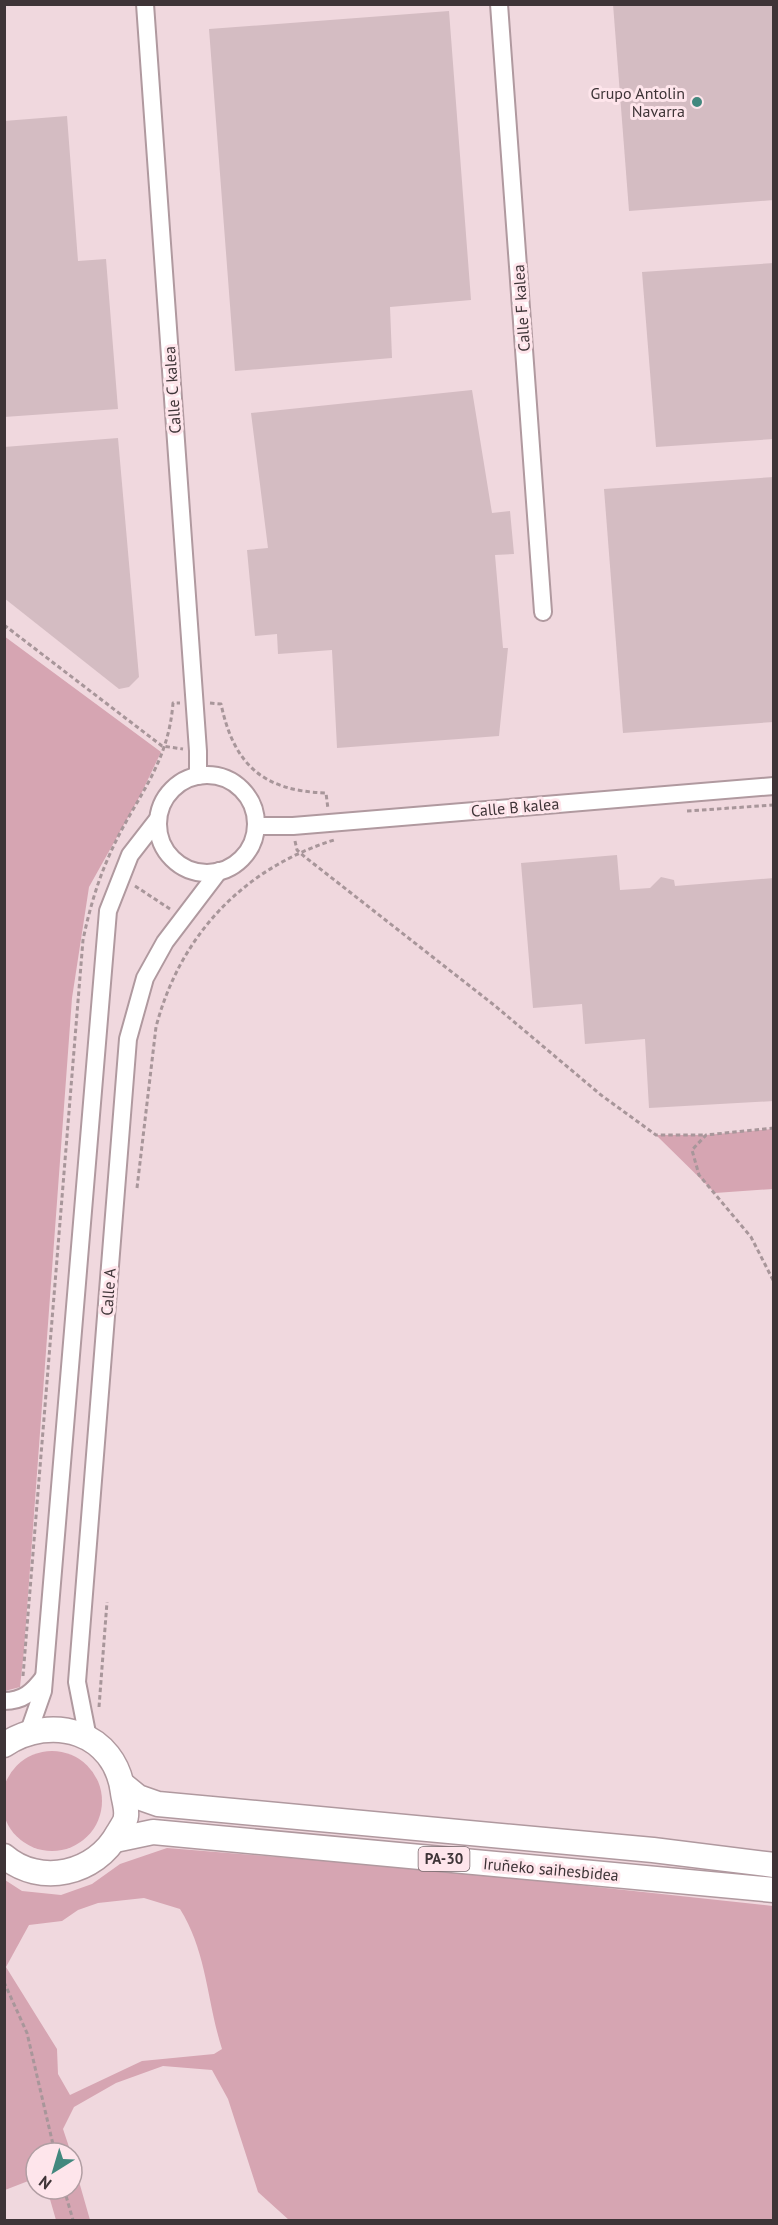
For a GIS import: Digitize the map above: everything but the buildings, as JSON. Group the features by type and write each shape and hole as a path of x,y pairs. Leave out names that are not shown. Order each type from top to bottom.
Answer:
{"highway":[{"name":"PA-30","path":"4,1856 14,1864 37,1873 62,1873 86,1865 115,1840 126,1817 122,1784 109,1758 88,1738 69,1730 49,1728 15,1734"},
{"name":"Iruñeko saihesbidea","path":"122,1784 138,1797 158,1804 641,1849 774,1865"},
{"name":"Iruñeko saihesbidea","path":"115,1840 153,1832 774,1890"}],"street":[{"name":"Calle C kalea","path":"145,4 195,703 198,776"},
{"name":"Calle F kalea","path":"499,4 543,612"},
{"path":"198,776 223,777 234,783 251,802 256,826 254,838 241,860 219,872 193,871 170,856 159,832 158,819 165,799 171,791 188,778 198,776"},
{"name":"Calle B kalea","path":"256,826 293,826 774,786"},
{"name":"Calle A","path":"15,1734 44,1690 108,911 130,855 158,819"},
{"name":"Calle A","path":"88,1738 78,1682 128,1040 145,978 165,942 219,872"},
{"path":"4,1701 18,1701 34,1690 44,1677"}],"path":[{"path":"4,625 162,746 198,751"},
{"path":"195,703 220,704 234,747 258,775 291,789 326,793 333,840"},
{"path":"679,812 774,805"},
{"path":"293,826 299,852 494,1005 602,1095 656,1135 706,1135 774,1128"},
{"path":"137,1188 152,1048 162,1004 172,980 200,931 233,895 299,852 343,838"},
{"path":"105,866 184,919"},
{"path":"706,1135 692,1150 699,1175 750,1237 774,1282"},
{"path":"100,1714 107,1602"},
{"path":"4,1982 27,2033 52,2141"},
{"path":"67,2201 73,2220"}],"shaded area":[{"path":"4,636 161,752 141,794 89,887 72,998 24,1650 20,1687 5,1691"},
{"path":"773,1129 773,1189 715,1193 656,1135 706,1135"},
{"path":"52,1751 71,1755 87,1766 98,1782 102,1801 98,1820 87,1836 71,1847 52,1851 33,1847 17,1836 6,1820 2,1801 6,1782 17,1766 33,1755"},
{"path":"167,1848 438,1870 773,1906 773,2220 289,2220 258,2192 228,2099 212,2070 163,2066 116,2083 74,2107 63,2129 67,2141 24,2141 24,2183 5,2190 5,1880 22,1891 61,1895 92,1884 120,1864","holes":["144,1898 180,1909 189,1925 201,1960 222,2049 214,2054 142,2061 70,2095 58,2074 57,2049 6,1967 29,1925 62,1921 78,1910 98,1903"]},
{"path":"84,2199 90,2220 56,2220 50,2201 84,2201"}],"place":[{"name":"Grupo Antolin Navarra","path":"697,102"}]}
